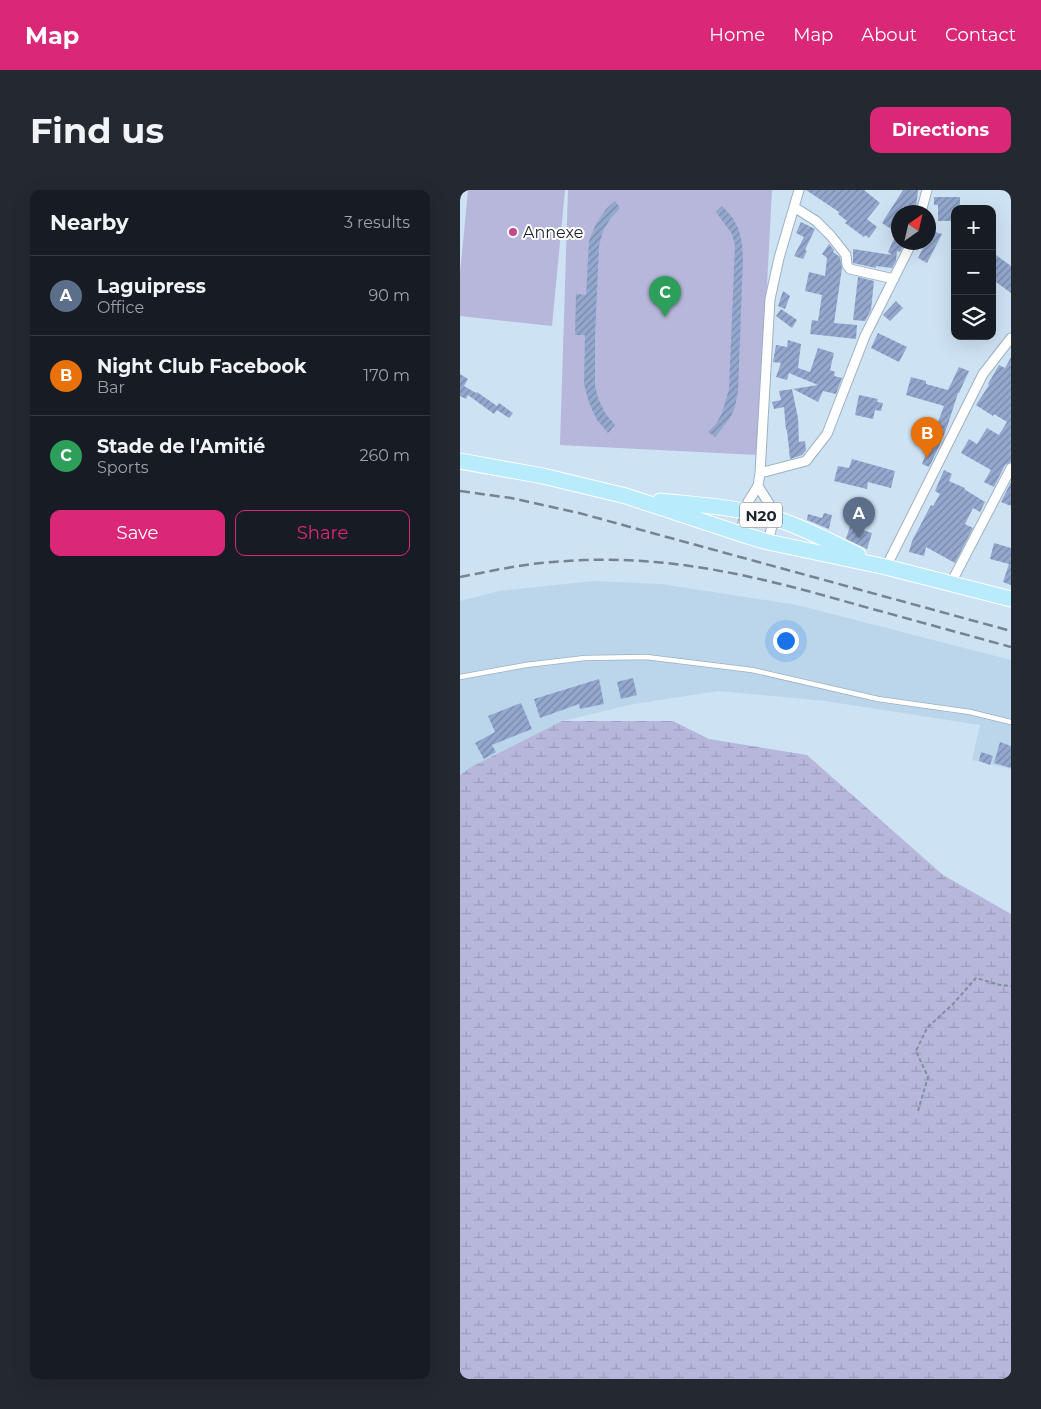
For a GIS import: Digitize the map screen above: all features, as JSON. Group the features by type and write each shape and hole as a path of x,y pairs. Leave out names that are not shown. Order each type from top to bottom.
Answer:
{"main road":[{"name":"N20","path":"460,461 543,476 626,496 768,542 886,567"},
{"name":"N20","path":"626,496 745,512 774,518 886,567"},
{"path":"886,567 1011,599"}],"street":[{"path":"741,534 748,502 758,486 760,473 770,299 779,258 799,190"},
{"path":"923,205 928,190"},
{"path":"794,207 816,221 831,236 846,255 847,265 850,269 894,279"},
{"path":"760,473 806,461 827,434 865,336 908,250"},
{"path":"886,567 983,374 1011,338"},
{"path":"950,583 1011,468"},
{"path":"758,486 771,507 774,518 768,542"}],"lane":[{"path":"460,678 526,665 585,658 646,657 752,670 878,699 970,712 1011,722"}],"path":[{"path":"918,1111 928,1077 916,1051 927,1028 953,1004 976,978 1011,986"}],"shaded area":[{"path":"594,581 661,584 797,605 1011,660 1011,769 972,760 980,725 825,701 718,691 634,704 562,721 471,767 460,775 460,601 499,591"}],"green space":[{"name":"Annexe","path":"468,190 565,190 552,326 460,316 460,274"},
{"path":"568,190 772,190 758,455 560,445"},
{"path":"562,721 673,721 709,739 807,755 943,875 1011,914 1011,1379 460,1379 460,775 471,767"}],"building":[{"path":"806,190 864,190 880,203 867,219 877,227 869,238 865,235 864,237 845,223 847,221 838,214 839,212"},
{"path":"903,190 918,190 916,205 893,205"},
{"path":"934,197 960,197 960,205 951,205 951,221 938,221 938,205 934,205"},
{"path":"615,201 620,208 610,219 603,231 599,246 595,336 595,385 598,398 605,413 615,425 608,433 597,420 589,403 584,384 585,335 575,335 576,294 586,295 589,241 596,224 606,209"},
{"path":"722,206 732,217 739,230 743,258 738,391 735,407 730,418 715,437 708,432 716,424 722,413 729,389 735,245 732,234 716,212"},
{"path":"891,209 891,229 882,223"},
{"path":"801,222 815,229 803,259 794,256 804,237 796,233"},
{"path":"936,232 942,234 936,246"},
{"path":"829,244 834,250 833,252 840,257 842,268 834,323 857,325 856,339 810,334 812,320 818,321 822,295 805,291 809,272 825,276 827,258 822,254"},
{"path":"891,245 891,250 901,250 900,252 897,251 896,261 892,268 876,266 876,268 853,263 853,249 892,255 888,252"},
{"path":"922,250 934,250 927,263 918,258"},
{"path":"996,255 1011,266 1011,293 996,282"},
{"path":"858,277 874,281 871,310 865,321 853,320"},
{"path":"783,291 790,296 785,309 778,306"},
{"path":"896,301 903,308 890,321 883,315"},
{"path":"781,309 797,320 792,328 776,316"},
{"path":"878,333 907,347 899,362 871,348"},
{"path":"788,340 801,344 798,368 810,372 818,348 834,353 830,370 835,372 834,376 842,378 836,394 823,391 818,402 793,389 818,385 789,373 787,380 776,377 781,363 773,362 776,345 787,347"},
{"path":"1011,357 1011,462 1005,465 994,487 984,482 991,470 961,453 969,439 977,444 987,428 999,435 1007,422 976,405 999,365 1005,368"},
{"path":"959,367 969,371 958,393 947,427 929,467 922,464 944,406 906,395 911,377 926,381 926,384 948,390"},
{"path":"460,374 468,379 464,386 477,392 497,406 499,403 513,413 509,418 497,410 494,414 468,395 466,399 460,396"},
{"path":"792,389 798,418 799,442 805,441 806,450 802,455 790,459 784,407 774,409 772,402 781,400 779,391"},
{"path":"859,395 878,399 877,402 883,403 881,411 875,410 873,419 855,415"},
{"path":"852,459 895,471 891,488 868,482 867,489 834,481 838,466 849,468"},
{"path":"944,470 952,474 949,481 965,488 985,502 980,512 973,508 965,524 973,528 955,563 926,547 924,556 909,552 912,541 931,505 933,506 940,494 935,491"},
{"path":"1011,482 1011,506 1001,502"},
{"path":"824,513 832,515 829,529 807,520 808,514 822,518"},
{"path":"850,526 872,533 867,549 846,539"},
{"path":"994,543 1011,548 1011,585 1003,582 1009,564 990,559"},
{"path":"633,678 637,695 621,699 617,682"},
{"path":"599,679 604,704 580,709 579,704 540,718 534,699"},
{"path":"521,703 532,729 492,745 496,752 484,759 475,743 495,732 488,716"},
{"path":"1000,742 1011,746 1011,768 994,763"},
{"path":"981,752 993,756 990,765 979,761"}],"railway":[{"path":"460,491 511,498 579,513 1011,631"},
{"path":"460,577 518,566 566,561 617,560 681,565 732,573 783,585 1011,647"}],"place":[{"name":"Annexe","path":"513,232"},
{"name":"Stade de l'Amitié","path":"665,317"},
{"name":"Night Club Facebook","path":"927,458"},
{"name":"Laguipress","path":"859,538"}]}
